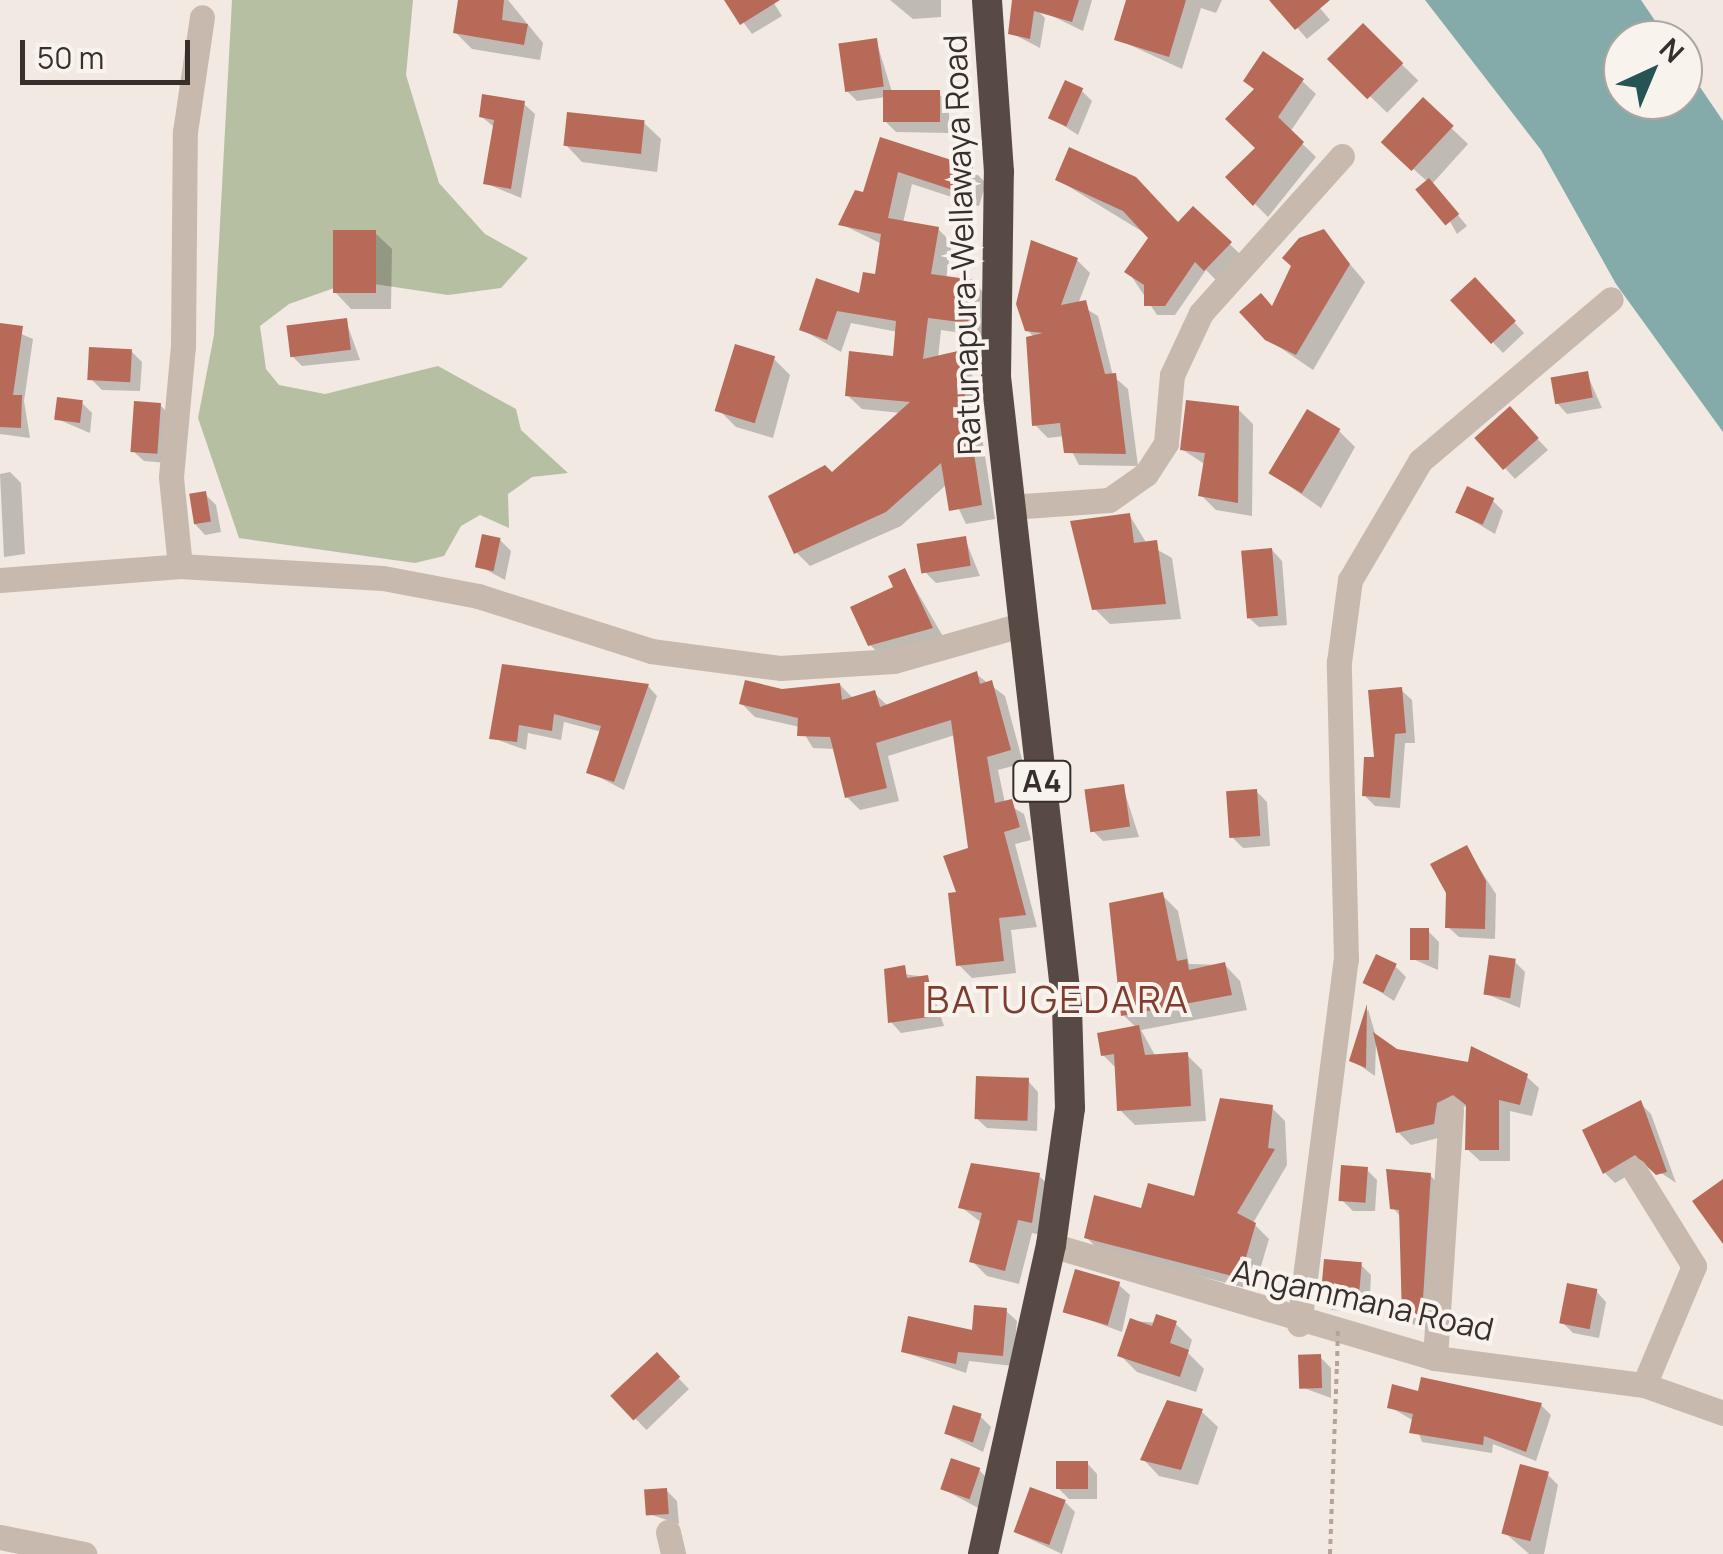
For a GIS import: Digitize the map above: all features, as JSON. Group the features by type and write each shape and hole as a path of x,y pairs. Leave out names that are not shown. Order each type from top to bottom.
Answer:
{"highway":[{"name":"Ratunapura-Wellawaya Road","path":"983,1554 1051,1244 1070,1108 1068,1008 996,377 999,172 987,0"}],"street":[{"path":"180,566 171,477 184,346 185,132 202,17"},
{"path":"1010,507 1109,500 1146,474 1166,443 1172,375 1201,313 1342,156"},
{"path":"1299,1324 1346,959 1339,662 1350,580 1420,461 1611,299"},
{"path":"0,580 180,566 383,578 478,596 651,651 780,668 894,660 1025,624"},
{"path":"1435,1358 1451,1110"},
{"path":"1635,1171 1694,1266 1644,1385"},
{"name":"Angammana Road","path":"1051,1244 1299,1324 1435,1358 1644,1385 1723,1413"},
{"path":"0,1538 84,1554"}],"path":[{"path":"1330,1554 1338,1326"}],"green space":[{"path":"232,0 413,0 406,75 439,183 485,234 528,258 501,288 448,295 354,281 289,304 260,326 266,369 279,385 325,394 438,366 516,409 521,430 568,473 532,477 508,494 509,528 480,515 461,526 444,556 415,563 239,538 198,418 214,335"}],"water":[{"path":"1425,0 1641,0 1654,20 1603,20 1603,120 1703,120 1703,92 1723,121 1723,432 1616,284 1541,150"}],"building":[{"path":"458,0 504,0 502,20 528,24 524,45 453,33"},
{"path":"724,0 780,0 740,25"},
{"path":"1012,0 1079,0 1072,22 1034,11 1030,39 1008,34"},
{"path":"1126,0 1186,0 1169,57 1114,40"},
{"path":"1269,0 1330,0 1295,30"},
{"path":"1363,23 1403,63 1367,99 1327,59"},
{"path":"877,38 884,87 845,92 838,43"},
{"path":"1263,51 1304,79 1278,117 1304,142 1253,206 1225,177 1255,148 1225,119 1254,89 1243,81"},
{"path":"1065,80 1083,88 1066,127 1048,118"},
{"path":"883,90 940,90 940,122 883,122"},
{"path":"482,94 525,101 511,189 483,184 494,120 479,117"},
{"path":"1423,97 1454,126 1411,171 1381,142"},
{"path":"567,112 645,120 641,154 563,146"},
{"path":"880,137 973,167 965,194 898,172 888,218 939,227 931,274 974,280 968,323 928,318 923,359 958,351 982,505 949,511 941,463 886,512 794,554 768,496 825,465 832,472 910,402 845,396 849,351 893,356 896,321 837,311 827,340 799,330 816,278 859,293 863,272 875,274 881,234 838,225 855,190 863,192"},
{"path":"1069,147 1136,177 1178,222 1193,206 1232,242 1204,271 1195,262 1165,306 1144,306 1144,285 1124,272 1148,238 1123,211 1055,180"},
{"path":"1429,178 1459,214 1445,226 1415,190"},
{"path":"1324,229 1350,264 1296,355 1265,340 1239,312 1261,293 1272,306 1291,266 1282,258 1299,238"},
{"path":"333,230 376,230 376,293 333,293"},
{"path":"1031,240 1078,258 1061,305 1086,300 1105,374 1116,373 1126,454 1064,453 1060,423 1032,426 1026,337 1043,333 1025,331 1016,304"},
{"path":"1475,277 1516,321 1491,344 1450,300"},
{"path":"347,318 351,350 290,357 286,325"},
{"path":"0,323 23,326 13,395 22,395 21,428 0,427"},
{"path":"735,344 775,356 755,423 715,411"},
{"path":"89,347 132,349 130,382 87,380"},
{"path":"1588,371 1593,398 1555,404 1551,378"},
{"path":"57,397 83,400 80,423 54,420"},
{"path":"1186,400 1239,406 1238,503 1198,496 1205,453 1180,450"},
{"path":"134,401 161,403 157,454 130,452"},
{"path":"1510,406 1539,438 1503,470 1474,438"},
{"path":"1307,409 1340,429 1302,493 1268,473"},
{"path":"1467,486 1494,498 1483,525 1455,512"},
{"path":"206,491 211,522 194,524 189,494"},
{"path":"1130,513 1134,543 1157,540 1166,604 1092,610 1070,521"},
{"path":"482,534 501,538 494,571 475,567"},
{"path":"966,536 971,566 921,573 917,544"},
{"path":"1272,548 1278,616 1247,618 1241,551"},
{"path":"905,568 933,628 868,646 850,607 893,587 888,576"},
{"path":"502,664 649,684 614,782 586,773 601,726 554,714 552,731 519,725 517,742 489,739"},
{"path":"977,671 980,684 992,680 1011,750 987,757 995,803 1012,799 1020,827 1004,832 1026,915 999,918 1004,961 956,966 948,893 956,892 943,856 968,848 951,720 876,743 887,788 845,798 830,737 797,736 798,718 739,704 745,680 782,689 840,683 842,700 875,690 880,707"},
{"path":"1402,687 1406,733 1395,734 1390,798 1362,796 1364,757 1374,757 1368,690"},
{"path":"1124,784 1130,827 1090,832 1084,790"},
{"path":"1257,789 1260,836 1229,838 1226,791"},
{"path":"1467,845 1486,881 1485,929 1445,928 1446,893 1430,864"},
{"path":"1163,892 1177,961 1187,959 1189,970 1225,962 1232,995 1121,1016 1109,903"},
{"path":"1410,928 1429,928 1429,960 1410,960"},
{"path":"1376,954 1397,964 1383,993 1362,983"},
{"path":"1489,955 1516,959 1510,998 1483,995"},
{"path":"905,965 907,978 928,975 935,1016 888,1023 884,969"},
{"path":"1367,1004 1366,1068 1349,1061"},
{"path":"1139,1025 1145,1055 1188,1052 1191,1106 1117,1111 1114,1054 1101,1056 1097,1033"},
{"path":"1373,1032 1397,1049 1468,1062 1471,1046 1528,1074 1520,1105 1499,1100 1499,1150 1465,1150 1466,1105 1453,1095 1437,1103 1434,1124 1396,1133"},
{"path":"976,1076 1029,1078 1027,1121 974,1119"},
{"path":"1220,1098 1273,1105 1268,1148 1275,1149 1237,1213 1256,1223 1240,1278 1084,1238 1094,1195 1141,1208 1148,1183 1194,1196"},
{"path":"1641,1100 1667,1172 1656,1175 1635,1155 1603,1174 1582,1130"},
{"path":"971,1163 1040,1173 1032,1223 1018,1220 1005,1271 969,1262 982,1213 958,1208"},
{"path":"1341,1165 1368,1167 1365,1203 1338,1201"},
{"path":"1386,1169 1431,1173 1422,1315 1402,1317 1399,1210 1390,1209"},
{"path":"1723,1179 1723,1244 1692,1201"},
{"path":"1324,1259 1362,1262 1358,1304 1320,1301"},
{"path":"1075,1269 1120,1282 1108,1325 1063,1312"},
{"path":"1567,1283 1597,1289 1590,1329 1559,1323"},
{"path":"974,1305 1007,1308 1003,1356 958,1352 956,1364 901,1352 908,1316 972,1330"},
{"path":"1156,1314 1177,1321 1170,1343 1189,1350 1180,1377 1117,1356 1130,1318 1152,1326"},
{"path":"657,1352 680,1377 633,1421 610,1396"},
{"path":"1321,1354 1322,1388 1299,1389 1298,1355"},
{"path":"1421,1377 1542,1403 1526,1452 1484,1436 1483,1445 1409,1433 1413,1414 1387,1408 1392,1384 1418,1391"},
{"path":"1167,1400 1203,1409 1181,1470 1140,1460"},
{"path":"953,1405 982,1414 973,1442 944,1434"},
{"path":"951,1458 980,1468 970,1499 940,1489"},
{"path":"1056,1461 1088,1461 1088,1489 1056,1489"},
{"path":"1520,1464 1549,1472 1530,1541 1501,1534"},
{"path":"1030,1487 1066,1500 1049,1545 1014,1532"},
{"path":"667,1488 669,1514 646,1516 644,1490"}],"district":[{"name":"BATUGEDARA","path":"1058,999"}]}
